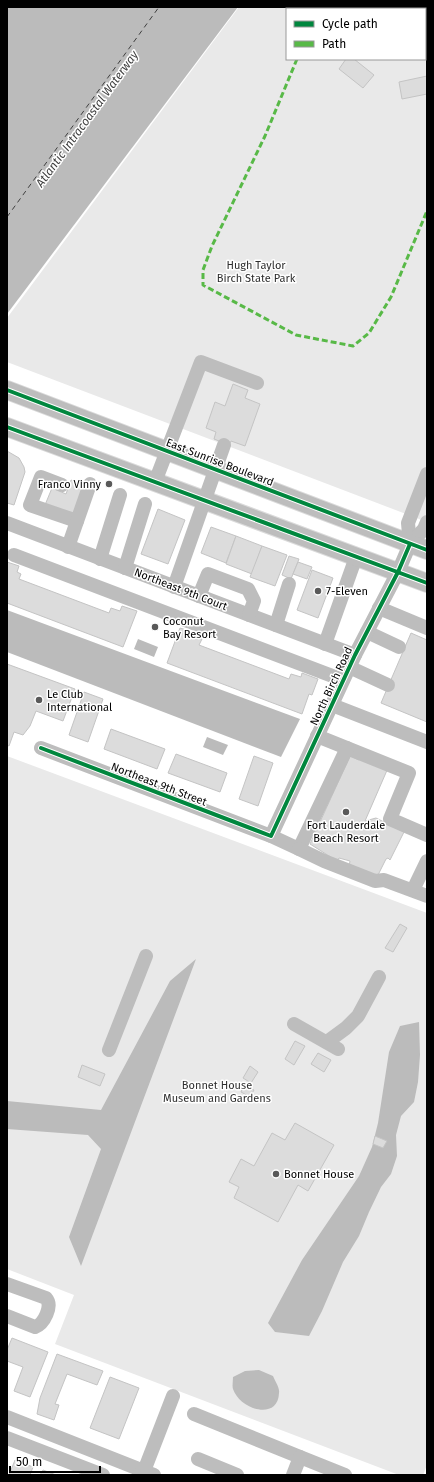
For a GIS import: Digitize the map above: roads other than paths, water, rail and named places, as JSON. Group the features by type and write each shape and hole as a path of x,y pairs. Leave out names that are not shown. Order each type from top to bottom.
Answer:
{"main road":[{"name":"East Sunrise Boulevard","path":"7,390 427,550"},
{"path":"7,427 427,584"}],"street":[{"path":"155,482 201,362 257,383"},
{"path":"174,587 203,500 224,445"},
{"path":"410,544 408,523 427,474"},
{"path":"62,485 41,477 30,505 77,522"},
{"path":"68,546 90,484"},
{"path":"100,559 120,495"},
{"path":"125,568 145,504"},
{"path":"410,544 424,529 427,522"},
{"name":"Northeast 9th Court","path":"7,523 325,644 349,668"},
{"name":"North Birch Road","path":"271,836 349,668 398,572 410,544"},
{"path":"14,554 349,668 388,685"},
{"path":"325,644 356,557"},
{"path":"199,596 208,574 248,589 254,601 249,615"},
{"path":"276,625 290,584"},
{"path":"380,608 427,628"},
{"path":"367,632 399,647"},
{"path":"332,705 427,742"},
{"path":"317,736 409,773 390,819 427,835"},
{"name":"Northeast 9th Street","path":"41,748 271,836 324,861 375,881 384,880 427,896"},
{"path":"299,849 347,748"},
{"path":"413,890 427,861"},
{"path":"109,1050 146,956"},
{"path":"294,1024 332,1046 346,1028 358,1016 379,977"},
{"path":"7,1284 46,1298 49,1301 49,1305 40,1326 35,1327 7,1316"},
{"path":"7,1417 145,1474 173,1396"},
{"path":"194,1414 345,1475"},
{"path":"44,1452 50,1434"},
{"path":"7,1438 103,1475"},
{"path":"293,1475 300,1457"},
{"path":"198,1459 237,1475"}],"water":[{"name":"Atlantic Intracoastal Waterway","path":"7,7 238,7 7,314"},
{"path":"7,610 300,719 281,757 7,652"},
{"path":"138,639 158,647 154,657 134,649"},
{"path":"207,737 228,745 223,755 203,747"},
{"path":"196,959 81,1266 69,1237 101,1149 88,1135 7,1129 7,1101 101,1110 170,981"},
{"path":"419,1022 420,1055 418,1082 414,1102 401,1116 396,1135 397,1156 391,1174 381,1187 359,1236 343,1262 322,1311 309,1336 275,1332 268,1323 302,1260 359,1176 372,1147 378,1123 389,1052 400,1026"},
{"path":"259,1370 273,1376 279,1389 277,1402 266,1410 250,1407 237,1396 233,1388 233,1377 245,1371"}],"place":[{"name":"Franco Vinny","path":"109,484"},
{"name":"7-Eleven","path":"318,591"},
{"name":"Coconut Bay Resort","path":"155,627"},
{"name":"Le Club International","path":"39,700"},
{"name":"Fort Lauderdale Beach Resort","path":"346,812"},
{"name":"Bonnet House","path":"276,1174"}],"park label":[{"name":"Hugh Taylor Birch State Park","path":"256,271"},
{"name":"Bonnet House Museum and Gardens","path":"217,1091"}]}
